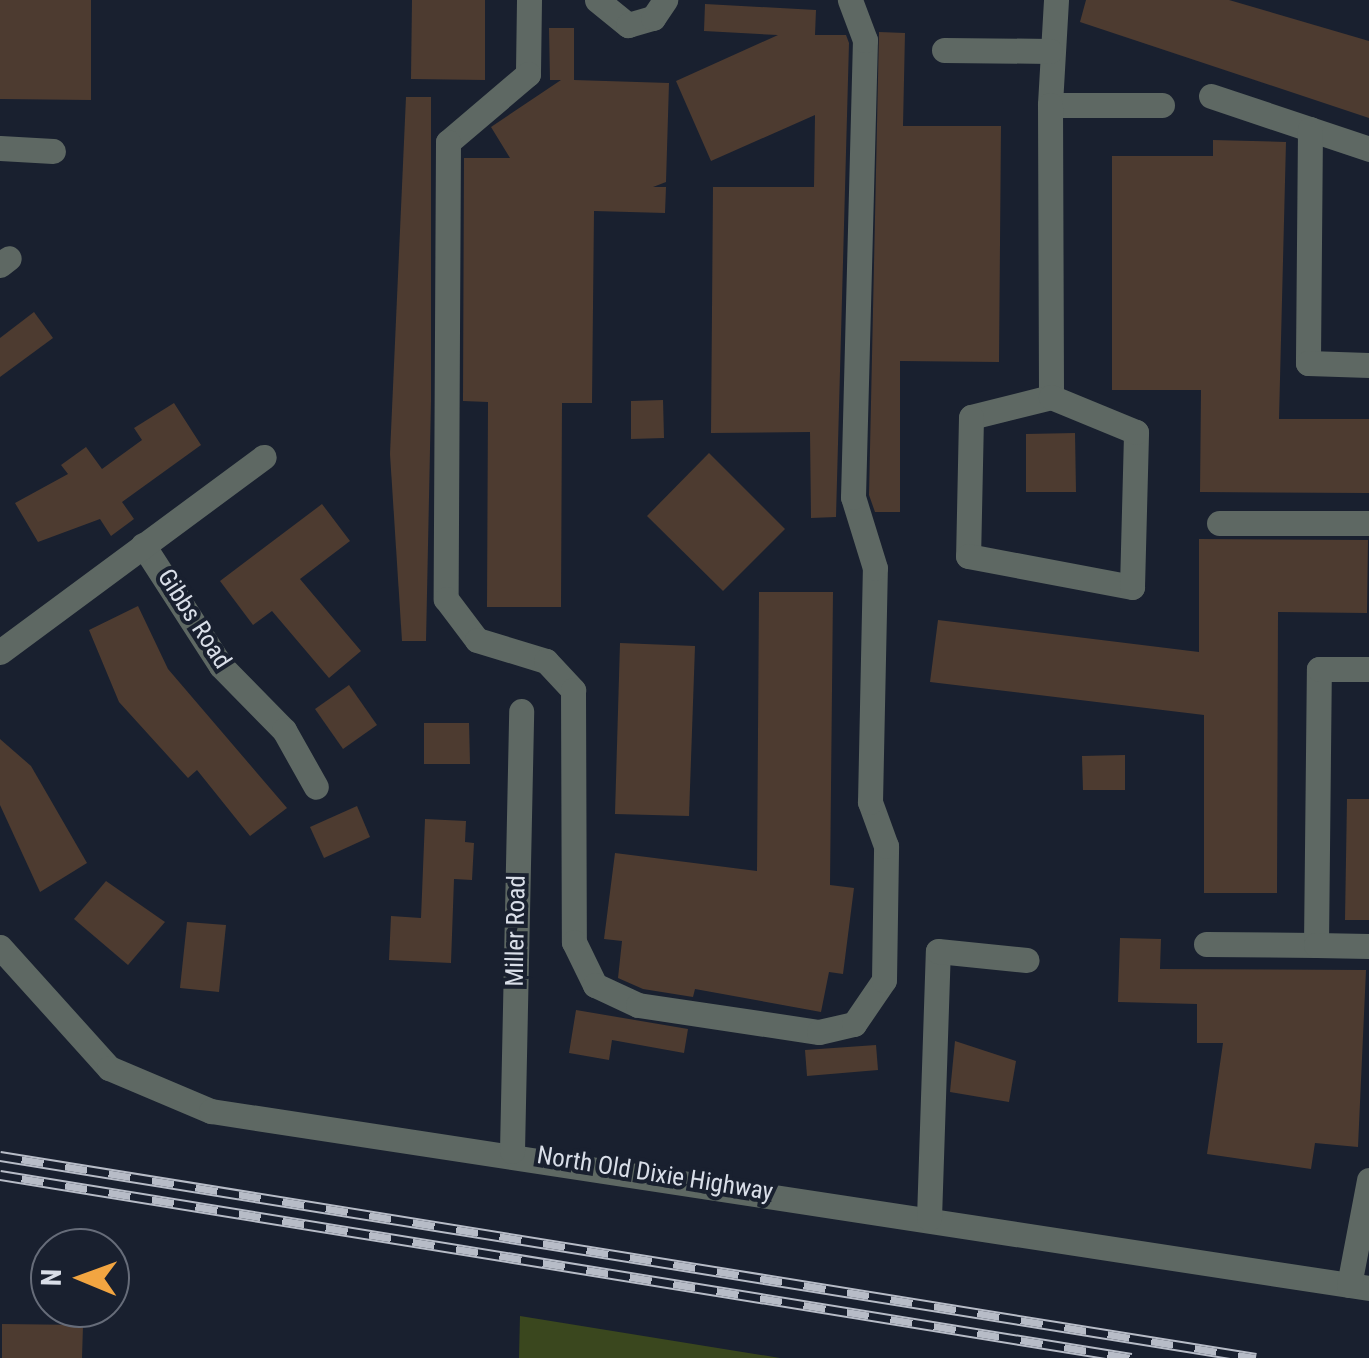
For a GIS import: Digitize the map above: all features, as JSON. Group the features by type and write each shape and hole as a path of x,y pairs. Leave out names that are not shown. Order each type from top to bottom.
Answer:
{"street":[{"path":"529,0 528,74 448,142 446,598 477,640 546,661 573,690 574,942 595,985 638,1005 819,1032 854,1024 884,980 886,846 870,802 875,568 853,497 865,40 850,0"},
{"path":"597,0 628,24 652,18 665,0"},
{"path":"1050,397 1050,51 1056,0"},
{"path":"944,50 1050,51"},
{"path":"1211,96 1369,149"},
{"path":"1050,105 1162,105"},
{"path":"1310,129 1308,364 1369,365"},
{"path":"0,148 53,151"},
{"path":"1050,397 1136,432 1132,587 968,556 971,417 1050,397"},
{"name":"Gibbs Road","path":"0,652 264,457"},
{"path":"1218,523 1369,523"},
{"name":"Gibbs Road","path":"143,545 316,788"},
{"path":"1316,945 1319,669 1369,670"},
{"name":"Miller Road","path":"512,1151 521,711"},
{"path":"1206,944 1369,946"},
{"name":"North Old Dixie Highway","path":"0,947 70,1032 130,1080 211,1111 512,1151 1359,1287"},
{"path":"929,1218 938,950 1027,960"},
{"path":"1359,1287 1369,1180"}],"green space":[{"path":"520,1316 780,1358 519,1358"}],"building":[{"path":"0,0 91,0 91,100 0,99"},
{"path":"412,0 485,0 485,80 411,79"},
{"path":"1086,0 1229,0 1369,41 1369,118 1080,22"},
{"path":"705,4 816,10 815,35 846,35 849,43 836,517 811,518 810,432 711,433 713,187 814,187 815,115 711,161 676,81 778,35 704,31"},
{"path":"549,28 574,28 574,80 669,83 666,182 653,187 666,187 665,213 594,211 592,403 562,403 561,607 487,607 488,402 463,401 464,158 510,158 491,127 561,80 550,80"},
{"path":"879,32 905,33 903,126 1001,126 999,362 900,361 900,512 875,512 869,495"},
{"path":"406,97 431,97 426,641 402,641 390,454"},
{"path":"1213,140 1286,142 1279,419 1369,419 1369,493 1200,492 1201,390 1112,390 1112,156 1213,156"},
{"path":"34,312 53,338 0,377 0,338"},
{"path":"663,400 664,438 631,439 631,401"},
{"path":"174,403 201,445 122,502 134,519 111,536 100,519 38,542 15,503 68,474 61,465 86,447 102,469 142,440 134,428"},
{"path":"1075,433 1076,492 1026,492 1026,434"},
{"path":"709,453 785,529 723,591 647,516"},
{"path":"322,504 350,541 300,579 361,651 329,678 272,611 253,625 220,581"},
{"path":"1199,539 1368,540 1367,613 1278,612 1277,893 1204,893 1204,715 930,682 938,620 1199,652"},
{"path":"759,592 833,592 830,885 854,888 843,974 829,972 821,1012 695,989 693,997 643,989 618,978 622,941 604,939 615,853 757,871"},
{"path":"138,606 168,669 287,808 250,836 197,770 188,778 119,702 89,630"},
{"path":"620,643 695,646 689,816 615,814"},
{"path":"349,685 377,725 343,749 315,709"},
{"path":"424,723 469,723 470,764 424,764"},
{"path":"0,739 31,766 87,863 40,892 0,805"},
{"path":"1125,755 1125,790 1083,790 1082,756"},
{"path":"1347,799 1369,799 1369,920 1345,920"},
{"path":"357,806 370,837 324,858 310,827"},
{"path":"425,819 466,821 465,842 474,843 472,880 454,879 451,963 389,960 391,916 421,918"},
{"path":"106,881 165,922 128,965 74,919"},
{"path":"187,922 226,925 219,992 180,988"},
{"path":"1120,938 1161,939 1160,969 1366,970 1358,1147 1315,1143 1311,1169 1207,1154 1223,1043 1197,1043 1197,1004 1118,1002"},
{"path":"576,1010 688,1029 684,1053 612,1040 609,1060 569,1053"},
{"path":"955,1041 1016,1061 1009,1102 950,1092"},
{"path":"876,1045 878,1070 807,1076 805,1050"},
{"path":"2,1324 83,1328 82,1358 2,1358"}],"railway":[{"path":"0,1156 1256,1358"},
{"path":"0,1175 1131,1358"}]}
